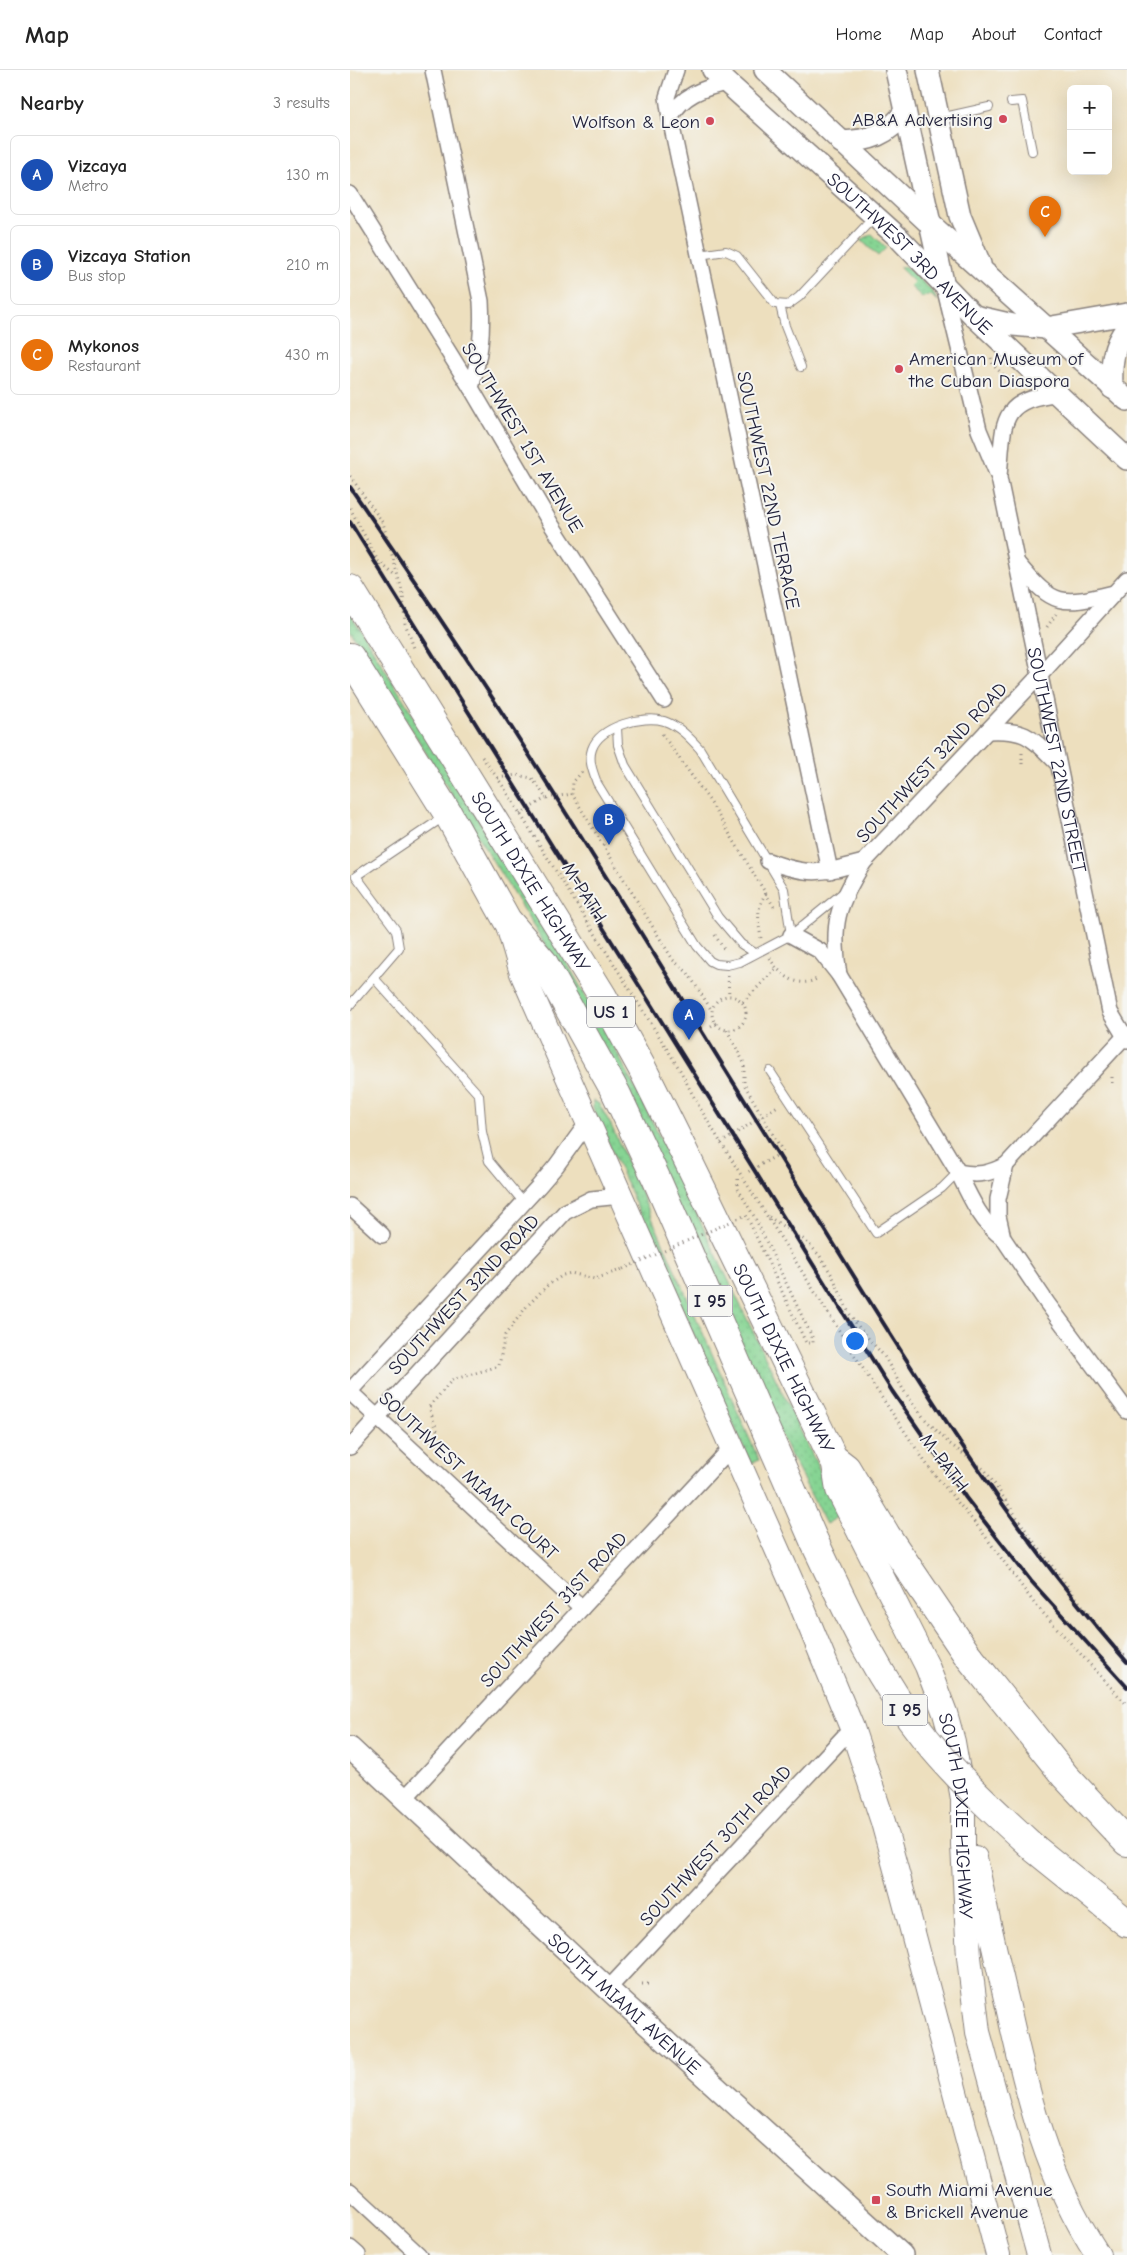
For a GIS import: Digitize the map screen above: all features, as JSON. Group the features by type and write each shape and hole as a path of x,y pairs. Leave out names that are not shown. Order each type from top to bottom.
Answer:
{"highway":[{"name":"SOUTH DIXIE HIGHWAY","path":"350,589 603,997 679,1142 833,1458"},
{"name":"SOUTH DIXIE HIGHWAY","path":"350,657 448,814 507,920"},
{"name":"I 95","path":"507,920 542,962 616,1093 656,1178 815,1543 864,1645 925,1738 968,1786 1035,1849 1127,1923"},
{"path":"833,1458 846,1468 908,1568 985,1677 1065,1776 1127,1842"}],"main road":[{"name":"SOUTHWEST 3RD AVENUE","path":"765,70 928,223 1120,394"},
{"name":"SOUTHWEST 22ND STREET","path":"896,70 928,223 943,282"},
{"path":"928,70 960,216 983,271"},
{"name":"SOUTHWEST 3RD AVENUE","path":"720,76 875,216 943,282 974,316 1127,459"},
{"path":"841,142 860,142 876,137 898,123 905,111"},
{"path":"974,316 1013,325 1046,328 1127,314"},
{"path":"1120,394 1111,362 1118,339 1127,328"},
{"name":"SOUTH DIXIE HIGHWAY","path":"507,920 522,972 799,1599 852,1728 901,1886 998,2255"},
{"name":"SOUTH DIXIE HIGHWAY","path":"833,1458 838,1490 936,1688 954,1749 961,1783 964,1814 963,1845 968,1956 978,2032 1039,2255"},
{"name":"SOUTH MIAMI AVENUE","path":"350,1748 608,1989 902,2255"},
{"path":"964,1814 1021,2066 1039,2134 1070,2206 1098,2255"}],"street":[{"path":"433,70 481,301 483,324 481,351 471,388"},
{"name":"SOUTHWEST 22ND TERRACE","path":"676,70 667,97 670,118 830,871"},
{"path":"670,118 676,106 720,76"},
{"name":"SOUTHWEST 1ST AVENUE","path":"350,194 471,388 551,524 664,700"},
{"name":"SOUTHWEST 22ND STREET","path":"943,282 979,430 999,478 1110,1012 1126,1037"},
{"name":"SOUTHWEST 22ND STREET","path":"999,478 1003,431 1010,411 1026,399 1057,394"},
{"path":"1016,561 1038,588 1048,596 1061,601 1084,600 1114,593"},
{"name":"SOUTHWEST 32ND ROAD","path":"847,889 864,862 1040,675 1127,578"},
{"path":"987,731 1018,732 1031,738 1058,764"},
{"name":"SOUTHWEST 32ND ROAD","path":"768,861 808,873 830,871 864,862"},
{"path":"839,975 835,928 847,889"},
{"path":"791,935 820,952 839,975 991,1230 1003,1238"},
{"path":"958,1172 974,1175 986,1174 1006,1165 1126,1037"},
{"name":"SOUTHWEST 32ND ROAD","path":"350,1391 524,1203 556,1166 588,1122"},
{"path":"1006,1165 998,1199 998,1216 1003,1238 1047,1303 1127,1411"},
{"name":"SOUTHWEST 32ND ROAD","path":"350,1447 566,1212 591,1199 621,1196"},
{"path":"350,1206 382,1235"},
{"name":"SOUTHWEST MIAMI COURT","path":"350,1391 582,1608"},
{"name":"SOUTHWEST 31ST ROAD","path":"404,1799 732,1447"},
{"name":"SOUTHWEST 30TH ROAD","path":"608,1989 852,1728"},
{"path":"350,2191 419,2255"},
{"path":"350,2248 358,2255"}],"lane":[{"path":"1011,102 1022,101 1032,151"},
{"path":"938,119 989,107"},
{"path":"699,255 726,250 737,256 765,294 775,304 788,305 799,297 875,216"},
{"path":"780,305 785,326 801,367"},
{"path":"791,935 784,889 700,750 688,736 676,726 654,719 633,720 603,736 592,748 591,766 597,783 697,946 710,961 722,965 740,962 791,935 847,889"},
{"path":"617,728 618,745 625,765 713,909 741,944 755,953"},
{"path":"356,876 448,814"},
{"path":"350,870 396,930 399,948 350,1005"},
{"path":"374,978 479,1095 482,1132 489,1161 524,1203"},
{"path":"350,991 357,997"},
{"path":"770,1071 876,1233 942,1188 958,1172"}],"path":[{"path":"990,356 993,365 1024,393"},
{"path":"350,476 383,524 403,594 405,623 416,652"},
{"path":"350,508 378,561 398,578"},
{"path":"1042,634 1057,612"},
{"path":"660,732 709,800 775,909"},
{"path":"1022,746 1022,764"},
{"name":"M-PATH","path":"479,753 498,778 680,1070 721,1143 869,1378 930,1468 980,1529 1034,1603 1127,1705"},
{"path":"498,778 516,775 532,778 546,798"},
{"path":"578,775 573,782 572,794 673,960 688,973 712,1011 716,1024 727,1030 744,1064 744,1084 783,1152 746,1173"},
{"path":"520,814 546,798 572,794"},
{"path":"762,942 759,910 761,900 770,888"},
{"path":"767,955 776,968 787,978 798,982 808,982 818,978"},
{"path":"743,1002 776,968"},
{"path":"728,974 729,996"},
{"path":"712,1011 719,999 729,996 738,998 743,1002 747,1015 745,1021 740,1027 727,1030"},
{"path":"711,1026 716,1024"},
{"path":"1112,1074 1112,1083"},
{"path":"721,1143 769,1111"},
{"path":"430,1442 438,1433 429,1407 452,1380 500,1366 505,1335 527,1306 547,1286 563,1275 571,1273 589,1278 601,1277 746,1215 806,1343 813,1343 813,1339 751,1210 738,1189 738,1179"},
{"name":"M-PATH","path":"768,1216 806,1241 820,1256 832,1275 849,1313 884,1356 904,1391 924,1418 950,1444 985,1470 1031,1538 1109,1641 1127,1658"},
{"path":"642,1984 650,1984"}],"green space":[{"path":"872,234 886,248 878,256 861,240"},
{"path":"899,267 907,267 933,292 937,301 931,295 922,297 910,286 914,282"},
{"path":"350,613 570,968 612,1043 654,1125 841,1515 826,1524 788,1450 569,984 350,630"},
{"path":"593,1100 599,1104 611,1125 759,1460 751,1464 593,1108"}],"railway":[{"path":"350,487 489,692 954,1434 1037,1551 1127,1662"},
{"path":"350,522 892,1391 966,1498 1031,1581 1127,1687"}],"place":[{"name":"AB&A Advertising","path":"1003,119"},
{"name":"Wolfson & Leon","path":"710,121"},
{"name":"Mykonos","path":"1045,237"},
{"name":"American Museum of the Cuban Diaspora","path":"899,369"},
{"name":"Vizcaya Station","path":"609,845"},
{"name":"Vizcaya","path":"689,1040"},
{"name":"South Miami Avenue & Brickell Avenue","path":"876,2200"}]}
